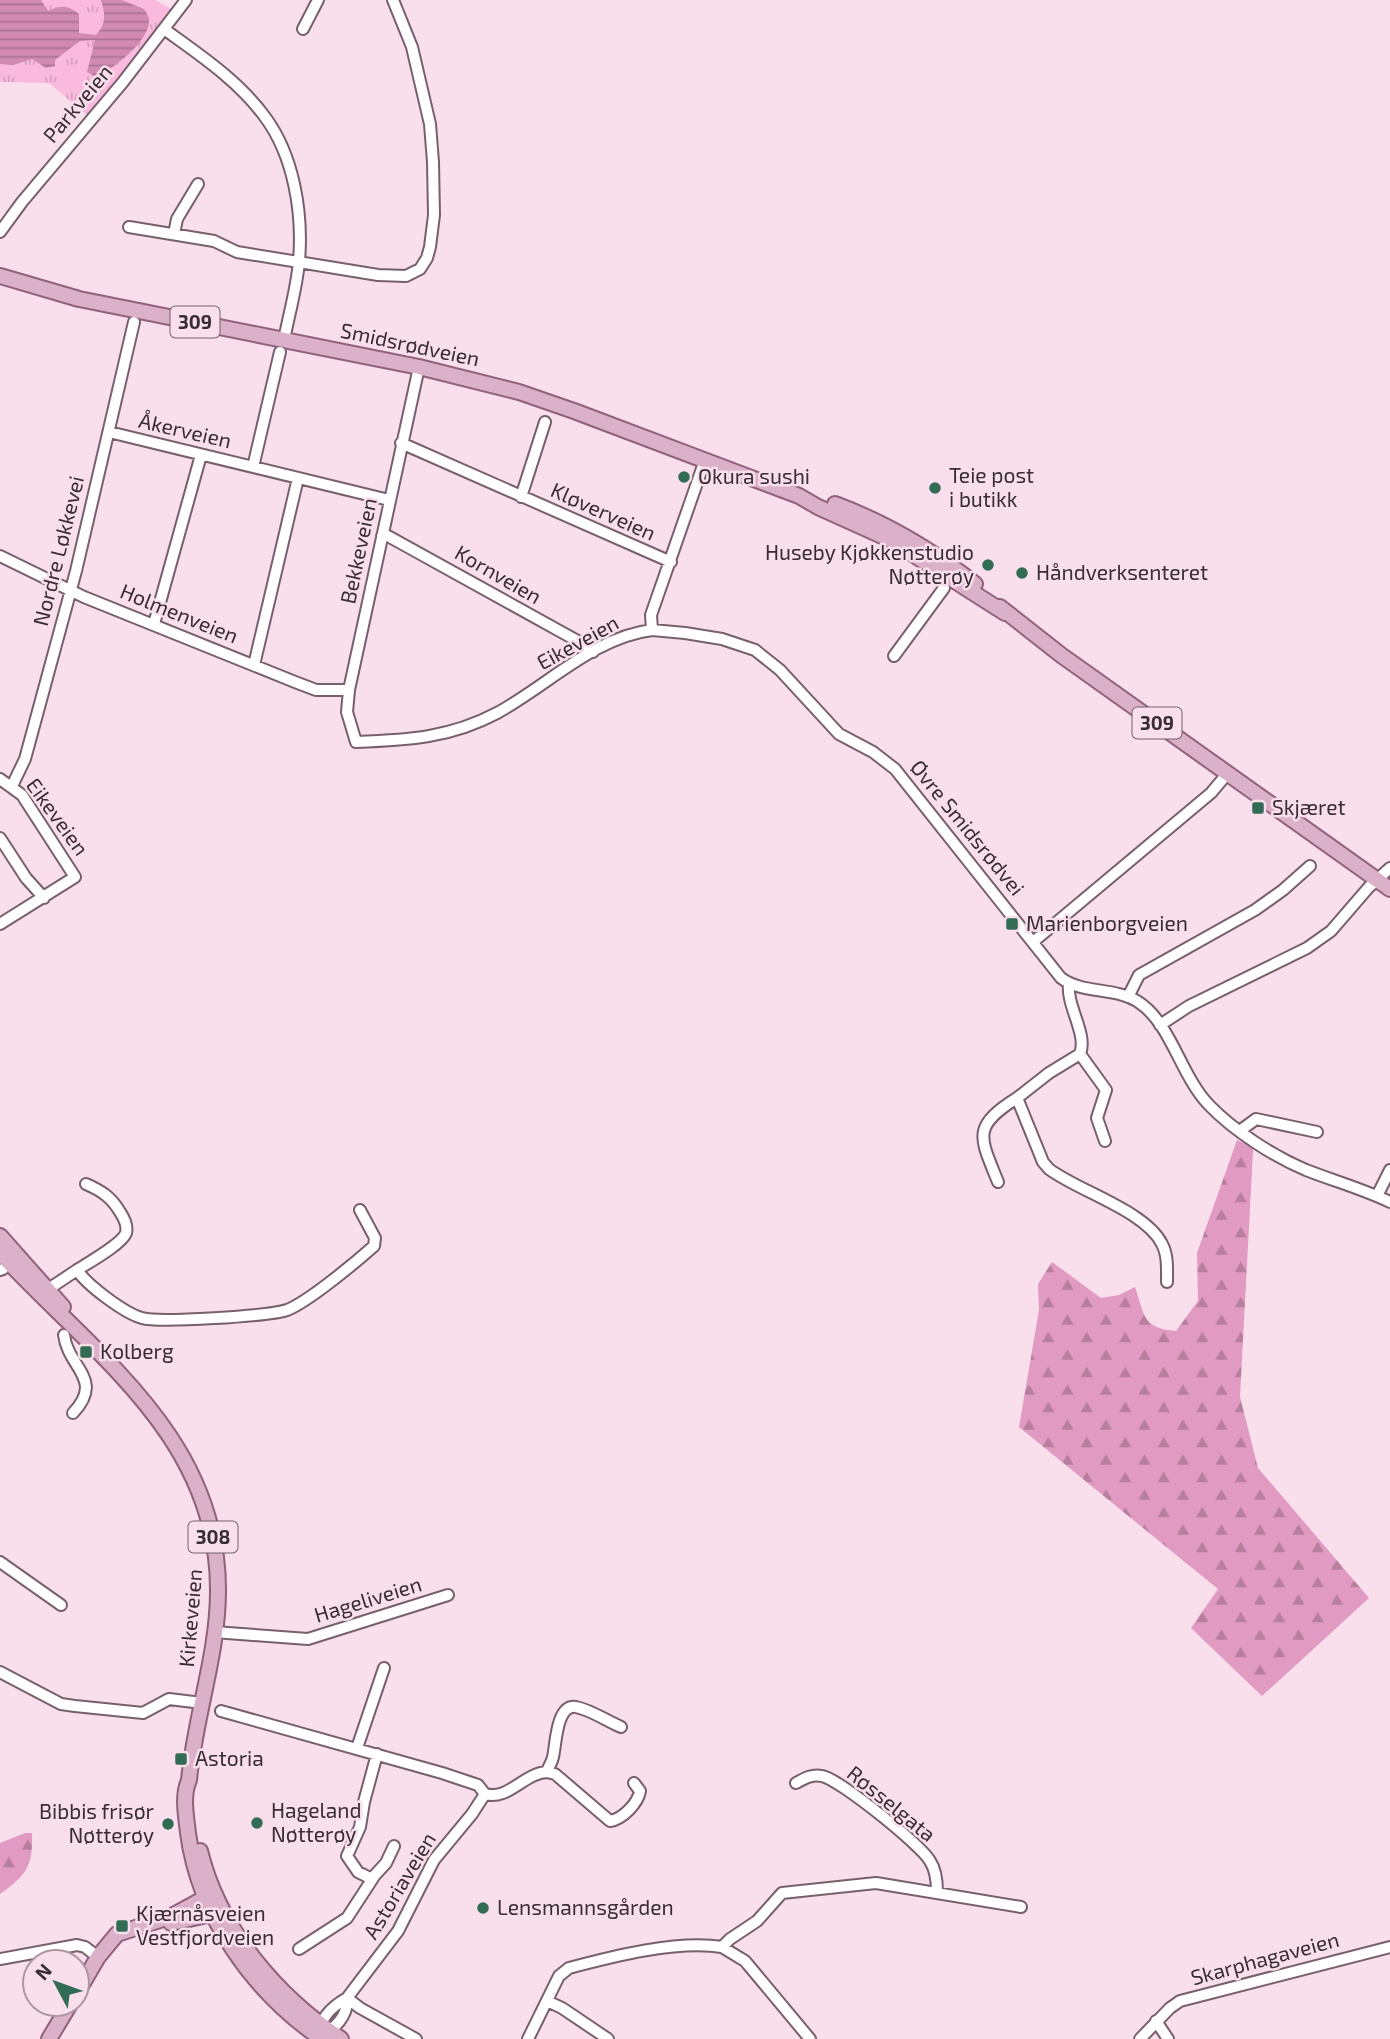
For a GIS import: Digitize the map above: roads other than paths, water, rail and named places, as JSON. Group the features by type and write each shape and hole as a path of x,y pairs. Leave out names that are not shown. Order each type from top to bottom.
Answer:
{"main road":[{"name":"Smidsrødveien","path":"0,276 79,299 282,346 419,367 519,392 799,496 847,509 910,539 951,565 1006,613 1390,889"},
{"name":"Kirkeveien","path":"0,1236 43,1292"},
{"name":"Kirkeveien","path":"0,1253 65,1309 82,1334 152,1410 182,1454 193,1477 205,1508 217,1561 218,1591 214,1632 189,1780 185,1789 190,1847 211,1904 266,1973 326,2034"},
{"path":"91,1969 117,1934 211,1904"},
{"path":"49,2039 62,2018"}],"street":[{"name":"Parkveien","path":"0,232 186,0"},
{"path":"303,29 318,0"},
{"path":"129,227 214,241 237,253 393,277 413,273 420,268 427,258 433,215 430,124 412,47 393,0"},
{"name":"Åkerveien","path":"164,29 234,84 264,116 275,132 287,161 296,194 300,234 299,262 253,467"},
{"path":"174,234 177,219 198,184"},
{"name":"Nordre Løkkevei","path":"12,786 25,759 76,571 134,322"},
{"name":"Bekkeveien","path":"356,743 347,712 349,690 419,367"},
{"name":"Kløverveien","path":"521,497 545,422"},
{"name":"Åkerveien","path":"109,432 389,500"},
{"name":"Kløverveien","path":"401,443 671,562"},
{"path":"154,624 201,455"},
{"name":"Eikeveien","path":"356,743 433,737 461,729 517,701 623,636 652,630 651,615 705,460"},
{"path":"254,665 298,478"},
{"name":"Kornveien","path":"382,536 388,536 447,567 593,652"},
{"name":"Holmenveien","path":"0,556 69,590 316,690 349,690"},
{"path":"894,656 944,589"},
{"name":"Øvre Smidsrødvei","path":"652,630 685,632 722,639 748,646 766,657 839,734 873,752 895,769 1061,978 1069,983"},
{"path":"1033,942 1212,793 1227,774"},
{"name":"Eikeveien","path":"0,779 22,795 75,877 0,924"},
{"path":"0,838 26,878 44,898"},
{"path":"1128,998 1139,975 1255,910 1310,866"},
{"path":"1160,1025 1189,1006 1307,948 1331,931 1390,868"},
{"path":"1105,1141 1097,1118 1106,1090 1080,1054 1082,1040 1070,1002 1069,983 1128,998 1147,1009 1160,1025 1201,1097 1262,1147 1291,1163 1390,1202"},
{"path":"998,1182 985,1151 983,1130 995,1112 1080,1054"},
{"path":"1017,1098 1042,1162 1049,1169 1141,1222 1159,1238 1165,1252 1167,1282"},
{"path":"1241,1130 1256,1119 1317,1132"},
{"path":"1377,1196 1390,1170"},
{"path":"43,1292 120,1241 126,1229 124,1219 112,1199 86,1184"},
{"path":"77,1270 107,1296 129,1312 143,1318 162,1320 282,1311 305,1298 374,1246 375,1238 360,1210"},
{"path":"64,1335 66,1347 83,1373 87,1386 83,1400 73,1413"},
{"path":"0,1562 61,1605"},
{"name":"Hageliveien","path":"214,1632 308,1639 448,1595"},
{"path":"357,1748 384,1668"},
{"path":"0,1672 61,1704 143,1713 169,1699 202,1703"},
{"path":"547,1772 559,1722 568,1708 576,1707 621,1727"},
{"path":"221,1712 357,1748 470,1782 478,1785 485,1794 499,1795 533,1775 547,1772 555,1774 610,1821 621,1817 638,1799 640,1791 634,1783"},
{"path":"372,1879 358,1872 347,1856 360,1827 377,1754"},
{"name":"Røsselgata","path":"796,1783 813,1776 827,1778 897,1829 928,1857 935,1871 937,1892"},
{"name":"Astoriaveien","path":"326,2034 348,2008 347,1998 398,1931 433,1860 468,1819 485,1794"},
{"path":"299,1949 347,1918 372,1879 386,1863 394,1846"},
{"path":"722,1947 757,1921 782,1893 876,1883 1020,1907"},
{"path":"0,1959 77,1945 85,1947 98,1957"},
{"path":"528,2039 559,1976 569,1968 646,1951 705,1945 722,1947 745,1961 810,2039"},
{"name":"Skarphagaveien","path":"1140,2039 1180,2001 1390,1947"},
{"path":"347,1998 416,2039"},
{"path":"547,2001 608,2039"},
{"path":"1156,2021 1168,2039"}],"place":[{"name":"Okura sushi","path":"684,477"},
{"name":"Teie post i butikk","path":"935,488"},
{"name":"Huseby Kjøkkenstudio Nøtterøy","path":"988,565"},
{"name":"Håndverksenteret","path":"1022,573"},
{"name":"Skjæret","path":"1258,808"},
{"name":"Marienborgveien","path":"1012,924"},
{"name":"Kolberg","path":"86,1352"},
{"name":"Astoria","path":"181,1759"},
{"name":"Hageland Nøtterøy","path":"257,1823"},
{"name":"Bibbis frisør Nøtterøy","path":"168,1824"},
{"name":"Lensmannsgården","path":"483,1908"},
{"name":"Kjærnåsveien Vestfjordveien","path":"122,1926"}]}
